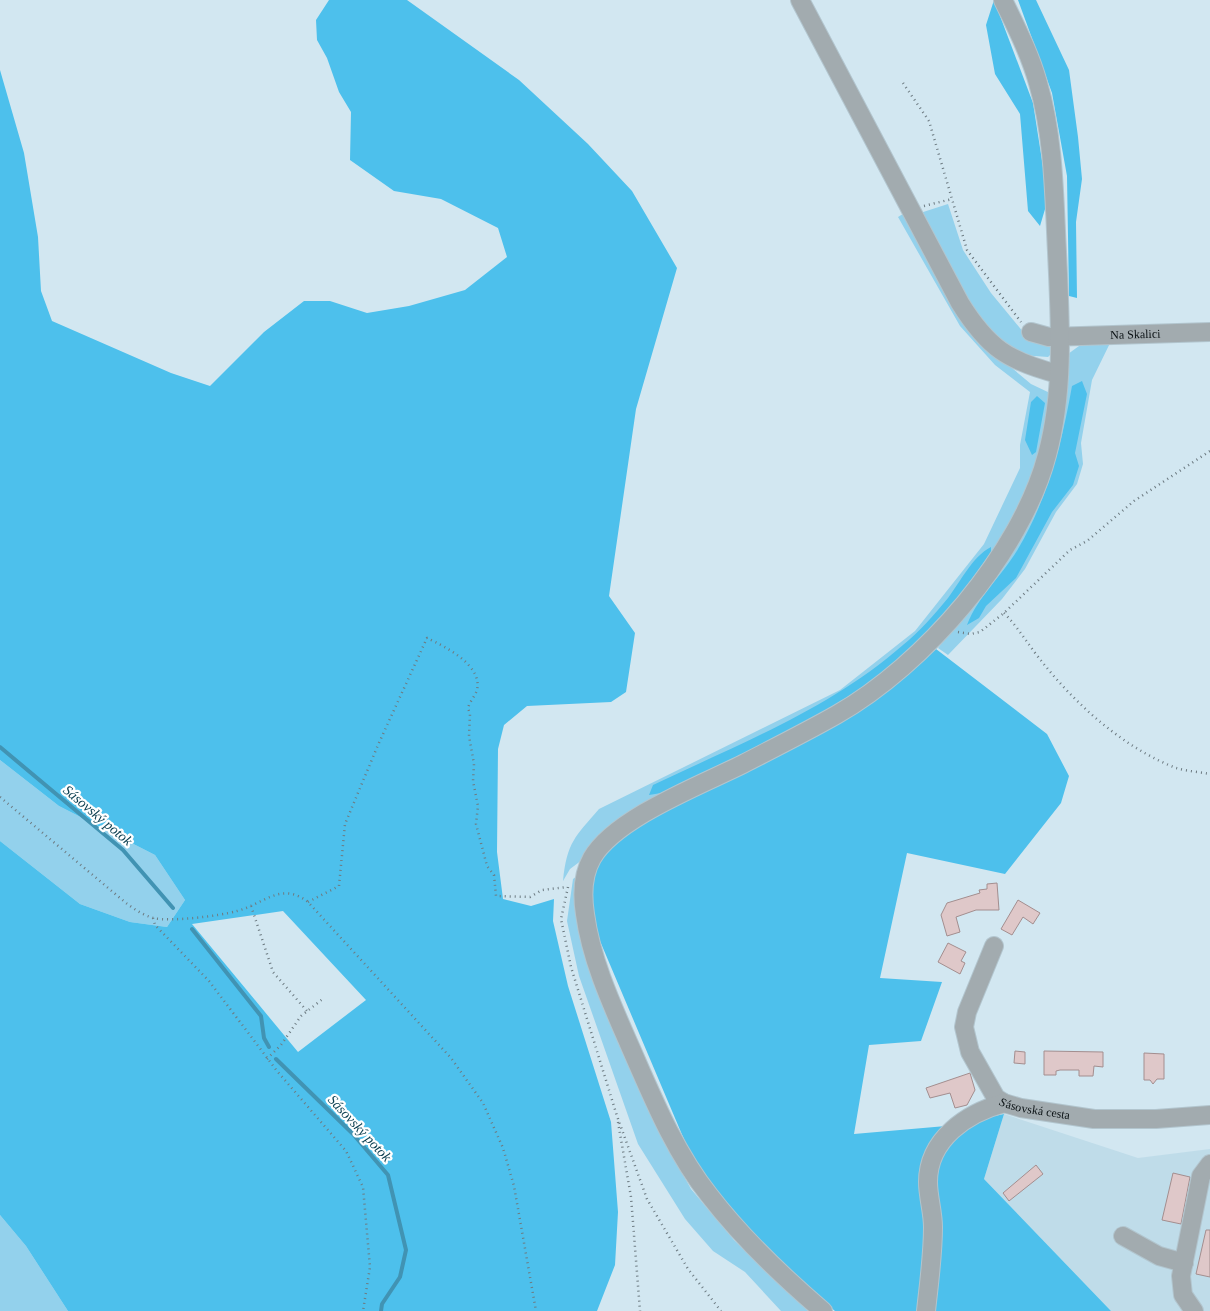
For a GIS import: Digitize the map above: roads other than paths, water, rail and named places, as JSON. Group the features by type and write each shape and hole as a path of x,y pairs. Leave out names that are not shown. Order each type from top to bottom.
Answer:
{"street":[{"path":"800,0 973,325 1006,356 1027,366 1058,374"},
{"path":"823,1311 767,1260 722,1212 693,1173 676,1144 639,1067 612,1004 595,957 584,910 585,880 594,855 609,838 622,828 661,804 777,746 857,703 902,669 943,629 1006,547 1036,490 1052,434 1060,337 1053,173 1049,134 1038,82 1028,53 1004,0"},
{"name":"Na Skalici","path":"1031,332 1038,336 1060,337 1210,332"},
{"name":"Sásovská cesta","path":"994,946 967,1012 964,1027 970,1052 990,1090 1004,1103 1094,1119 1148,1119 1210,1115"},
{"path":"926,1311 933,1234 928,1179 932,1161 940,1143 968,1117 984,1108 1004,1103"},
{"path":"1194,1311 1183,1295 1181,1276 1201,1176 1210,1164"},
{"path":"1123,1236 1159,1256 1184,1263"}],"waterway":[{"name":"Sásovský potok","path":"0,747 123,850 173,908"},
{"name":"Sásovský potok","path":"192,929 261,1016 264,1038 269,1047"},
{"name":"Sásovský potok","path":"276,1059 353,1134 388,1175 406,1250 400,1277 382,1304 381,1311"}]}
